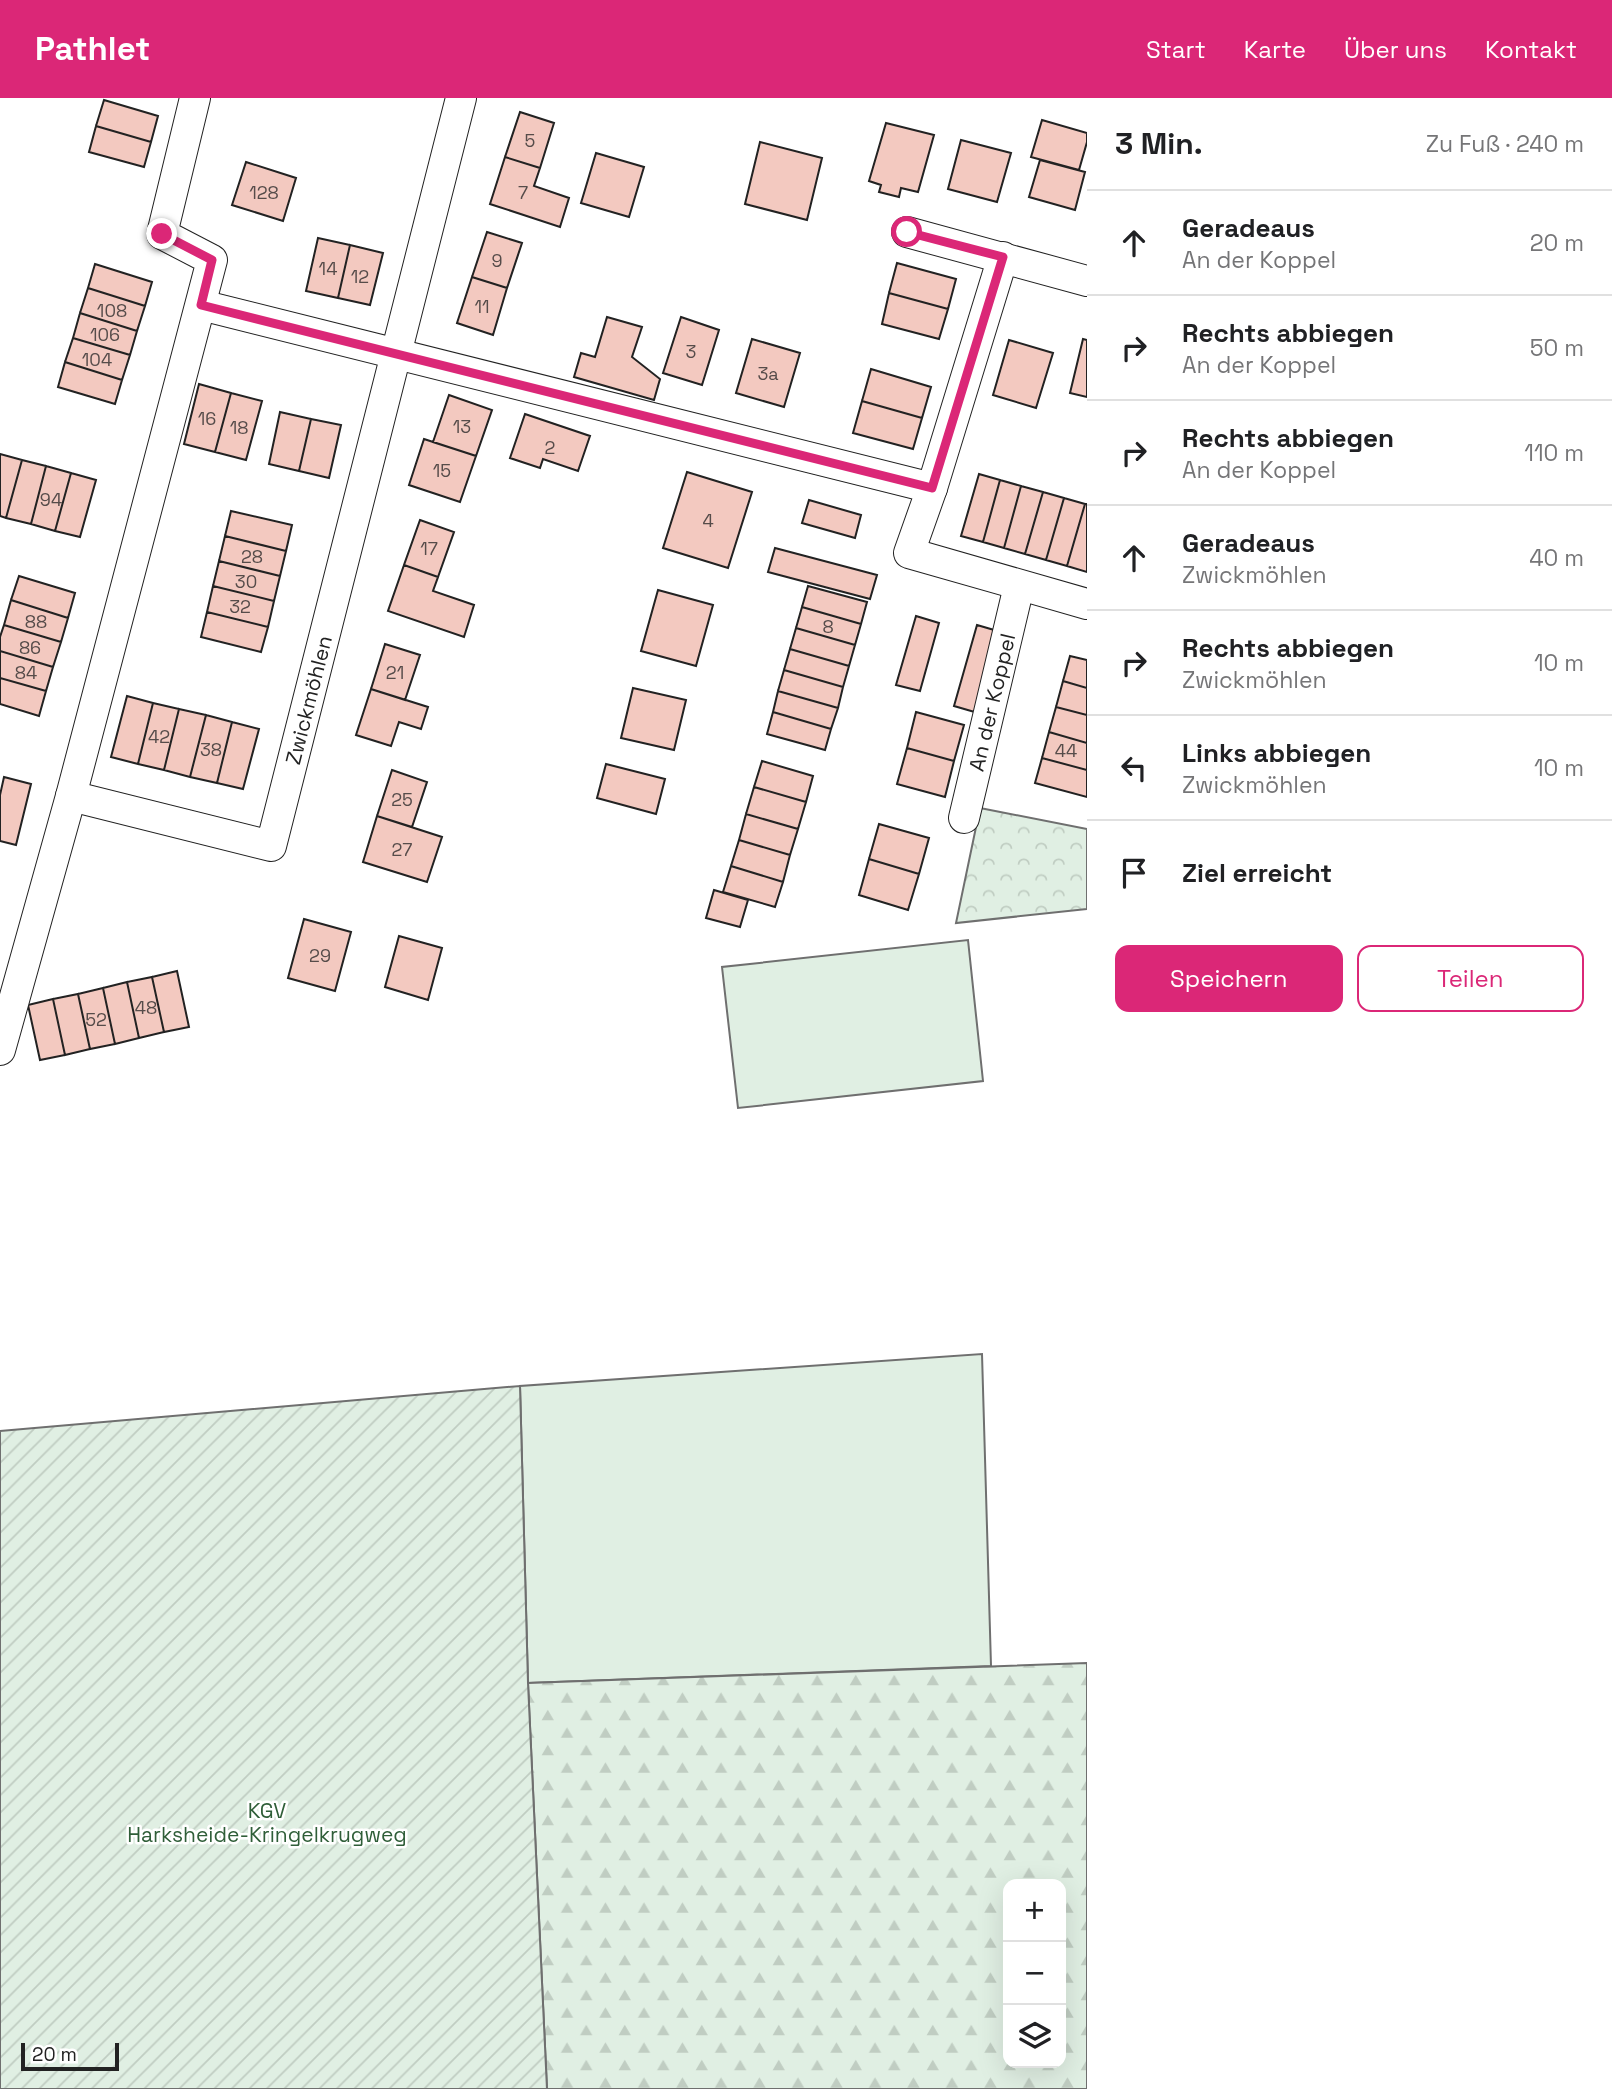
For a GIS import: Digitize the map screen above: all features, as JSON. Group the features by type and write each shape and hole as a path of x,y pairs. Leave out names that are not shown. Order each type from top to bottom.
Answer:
{"street":[{"path":"0,1050 72,796 212,260 162,234 195,98"},
{"name":"Zwickmöhlen","path":"72,796 271,846 461,98"},
{"path":"907,232 1087,281"},
{"path":"1003,257 932,488 909,553 1087,604"},
{"path":"201,305 932,488"},
{"name":"An der Koppel","path":"964,818 1019,586"}],"green space":[{"path":"980,808 1087,829 1087,909 956,923"},
{"path":"968,940 983,1081 738,1108 722,967"},
{"path":"982,1354 991,1666 528,1683 520,1386"},
{"name":"KGV Harksheide-Kringelkrugweg","path":"520,1386 528,1683 547,2089 0,2089 0,1431"},
{"path":"1087,1663 1087,2089 547,2089 528,1683"}],"building":[{"path":"104,100 158,116 151,142 96,126"},
{"path":"520,112 554,123 540,168 505,157"},
{"path":"1042,120 1087,133 1079,170 1031,157"},
{"path":"886,123 934,135 918,192 901,188 899,197 879,192 881,185 869,181"},
{"path":"96,126 151,142 144,167 89,152"},
{"path":"961,140 1011,153 997,202 948,189"},
{"path":"760,142 822,158 807,220 745,204"},
{"path":"596,153 644,167 629,217 581,203"},
{"path":"505,157 540,168 534,186 569,198 560,227 490,204"},
{"path":"1040,160 1085,172 1075,210 1029,197"},
{"path":"246,162 296,178 283,221 232,205"},
{"path":"487,232 522,243 507,288 472,277"},
{"path":"318,238 350,245 338,298 306,291"},
{"path":"350,245 383,253 370,305 338,298"},
{"path":"897,263 956,279 948,309 889,293"},
{"path":"95,264 152,282 145,306 88,288"},
{"path":"472,277 507,288 493,335 457,323"},
{"path":"88,288 145,306 137,331 80,313"},
{"path":"889,293 948,309 939,339 882,324"},
{"path":"80,313 137,331 130,355 73,338"},
{"path":"607,317 642,327 632,357 660,379 654,400 574,377 581,353 595,357"},
{"path":"681,317 719,330 702,385 663,373"},
{"path":"73,338 130,355 122,380 65,362"},
{"path":"752,339 800,353 784,407 736,393"},
{"path":"1083,339 1087,340 1087,397 1070,393"},
{"path":"1009,340 1053,353 1036,408 993,395"},
{"path":"65,362 122,380 115,404 58,387"},
{"path":"871,369 931,387 922,418 862,401"},
{"path":"199,384 231,393 215,452 184,444"},
{"path":"231,393 262,401 246,460 215,452"},
{"path":"449,395 492,410 476,456 433,442"},
{"path":"862,401 922,418 913,449 853,433"},
{"path":"280,412 311,419 299,471 269,464"},
{"path":"525,414 590,436 578,471 543,459 540,468 510,458"},
{"path":"311,419 341,425 329,478 299,471"},
{"path":"424,439 476,456 460,502 409,485"},
{"path":"0,454 22,460 6,518 0,516"},
{"path":"22,460 46,466 31,524 6,518"},
{"path":"46,466 71,473 55,531 31,524"},
{"path":"687,472 752,492 728,568 663,548"},
{"path":"71,473 96,480 80,537 55,531"},
{"path":"979,474 1000,480 983,542 961,536"},
{"path":"1000,480 1021,486 1004,548 983,542"},
{"path":"1021,486 1043,492 1025,554 1004,548"},
{"path":"1043,492 1064,498 1046,560 1025,554"},
{"path":"1064,498 1085,504 1067,566 1046,560"},
{"path":"809,500 861,515 855,538 802,523"},
{"path":"1087,504 1087,572 1067,566"},
{"path":"231,511 292,525 286,551 225,536"},
{"path":"420,520 454,532 438,577 404,565"},
{"path":"225,536 286,551 280,576 219,561"},
{"path":"775,548 877,575 870,599 768,572"},
{"path":"219,561 280,576 274,601 213,586"},
{"path":"404,565 438,577 433,591 474,605 464,637 388,611"},
{"path":"19,576 75,593 68,618 11,600"},
{"path":"213,586 274,601 268,627 207,612"},
{"path":"808,586 867,602 861,624 802,607"},
{"path":"658,590 713,605 696,666 641,651"},
{"path":"11,600 68,618 61,642 4,625"},
{"path":"802,607 861,624 855,645 796,628"},
{"path":"207,612 268,627 261,652 201,637"},
{"path":"916,616 939,623 920,691 896,685"},
{"path":"4,625 61,642 53,667 0,651 0,637"},
{"path":"977,625 1001,632 978,713 954,706"},
{"path":"796,628 855,645 849,666 790,649"},
{"path":"385,644 420,655 405,700 371,689"},
{"path":"790,649 849,666 843,687 784,670"},
{"path":"0,651 53,667 46,691 0,678"},
{"path":"1070,656 1087,660 1087,688 1063,681"},
{"path":"784,670 843,687 838,708 778,691"},
{"path":"0,678 46,691 39,716 0,704"},
{"path":"1063,681 1087,688 1087,715 1056,707"},
{"path":"633,688 686,700 674,750 621,738"},
{"path":"371,689 428,707 421,729 399,722 391,746 356,735"},
{"path":"778,691 838,708 831,729 773,712"},
{"path":"127,696 153,703 138,764 111,757"},
{"path":"153,703 179,709 164,770 138,764"},
{"path":"1056,707 1087,715 1087,743 1049,732"},
{"path":"179,709 206,715 190,777 164,770"},
{"path":"773,712 831,729 825,750 767,734"},
{"path":"916,712 964,725 954,761 907,748"},
{"path":"206,715 232,722 217,783 190,777"},
{"path":"232,722 259,729 243,789 217,783"},
{"path":"1049,732 1087,743 1087,770 1042,758"},
{"path":"907,748 954,761 945,797 897,784"},
{"path":"1042,758 1087,770 1087,797 1035,783"},
{"path":"762,761 813,776 806,802 754,787"},
{"path":"606,764 665,779 656,814 597,798"},
{"path":"392,770 427,782 412,827 377,816"},
{"path":"4,777 31,784 16,845 0,841 0,795"},
{"path":"754,787 806,802 798,829 746,814"},
{"path":"746,814 798,829 790,855 739,840"},
{"path":"377,816 442,837 427,882 363,862"},
{"path":"879,824 929,838 919,874 869,859"},
{"path":"739,840 790,855 783,882 731,866"},
{"path":"869,859 919,874 908,910 859,895"},
{"path":"731,866 783,882 775,907 723,892"},
{"path":"714,890 748,900 740,927 706,918"},
{"path":"304,919 351,932 335,991 288,978"},
{"path":"399,936 442,948 428,1000 385,987"},
{"path":"177,971 189,1027 164,1032 152,977"},
{"path":"152,977 164,1032 139,1038 127,982"},
{"path":"127,982 139,1038 115,1044 103,988"},
{"path":"103,988 115,1044 90,1049 78,994"},
{"path":"78,994 90,1049 65,1055 53,999"},
{"path":"53,999 65,1055 40,1060 28,1005"}],"route":[{"path":"162,234 212,260 201,305 932,488 1003,257 907,232"}]}
